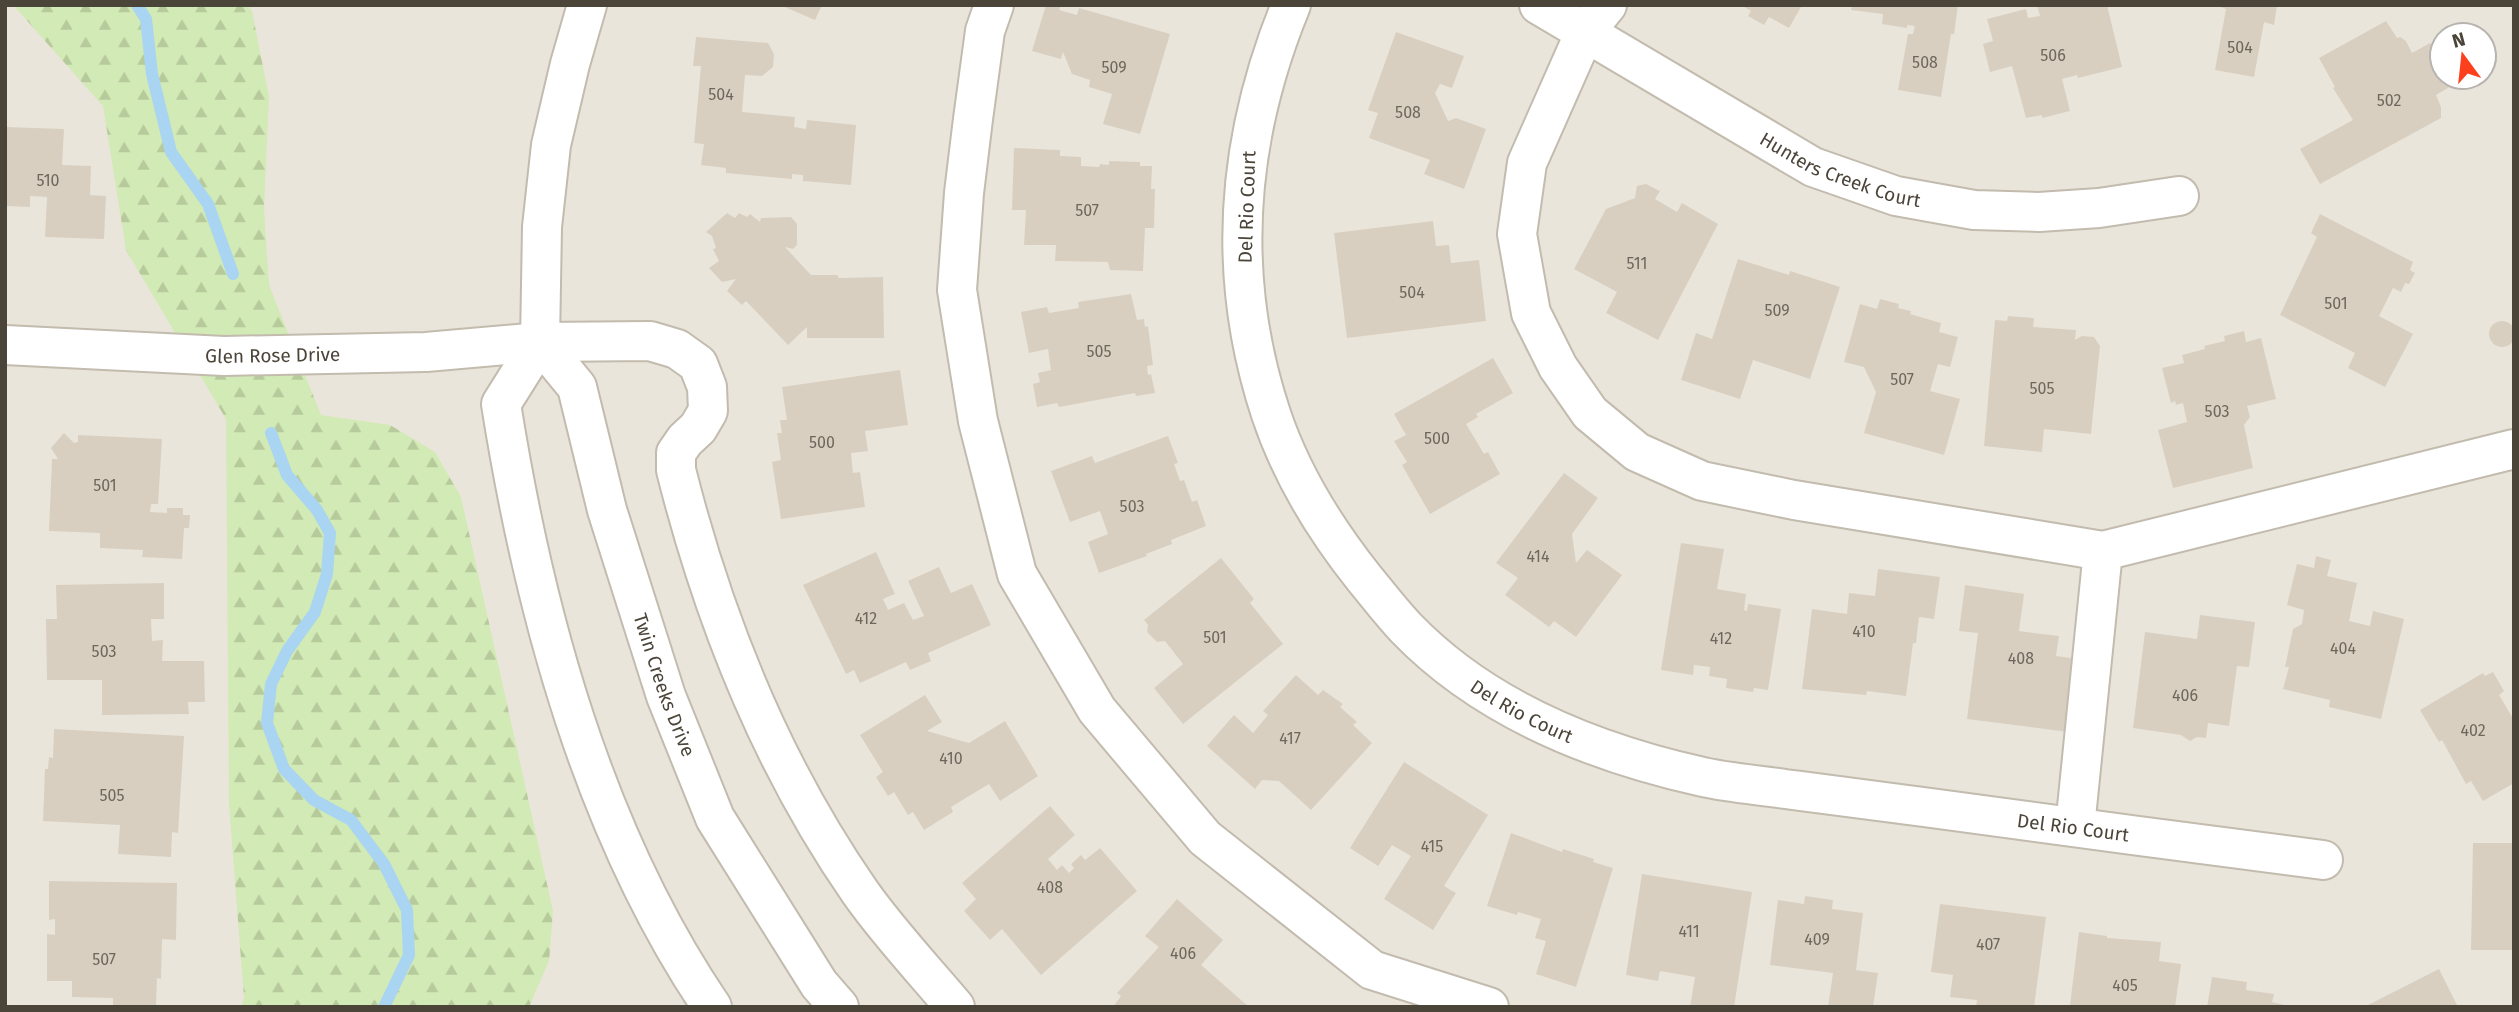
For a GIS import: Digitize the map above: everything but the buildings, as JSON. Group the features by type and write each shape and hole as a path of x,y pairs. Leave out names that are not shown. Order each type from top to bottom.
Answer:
{"street":[{"path":"587,5 551,145 542,227 540,342 501,404 527,551 562,677 608,812 670,938 712,1007"},
{"path":"994,5 985,31 973,119 957,290 978,421 1017,574 1097,710 1205,838 1372,970 1489,1007"},
{"name":"Del Rio Court","path":"1291,5 1262,86 1250,139 1244,189 1242,241 1252,343 1280,439 1300,483 1350,560 1408,629 1446,664 1524,715 1578,740 1706,778 2323,860"},
{"name":"Hunters Creek Court","path":"1539,5 1596,19 1813,167 1896,196 1975,210 2039,212 2099,208 2179,196"},
{"path":"1596,19 1527,163 1517,234 1531,313 1558,367 1590,413 1637,452 1702,481 1794,500 2103,551 2514,449"},
{"name":"Glen Rose Drive","path":"5,345 224,356 426,352 540,342 650,341 677,349 698,364 707,387 708,411 698,428 676,453 676,470 707,579 741,673 769,739 860,893 955,1007"},
{"name":"Twin Creeks Drive","path":"540,342 577,387 607,510 666,696 715,818 819,984 839,1007"},
{"path":"2075,827 2103,551"}],"shaded area":[{"path":"5,5 2514,5 2514,1007 5,1007"}],"green space":[{"path":"13,5 247,5 252,11 269,97 264,209 269,285 321,415 390,425 435,452 461,497 553,911 549,961 529,1007 241,1007 244,998 229,804 226,419 126,250 103,106"}],"waterway":[{"path":"137,5 146,19 152,74 171,152 208,204 233,274"},
{"path":"271,433 287,475 317,510 330,533 327,574 315,612 287,651 271,684 267,723 284,769 314,800 351,820 384,864 407,910 409,955 384,1007"}]}
